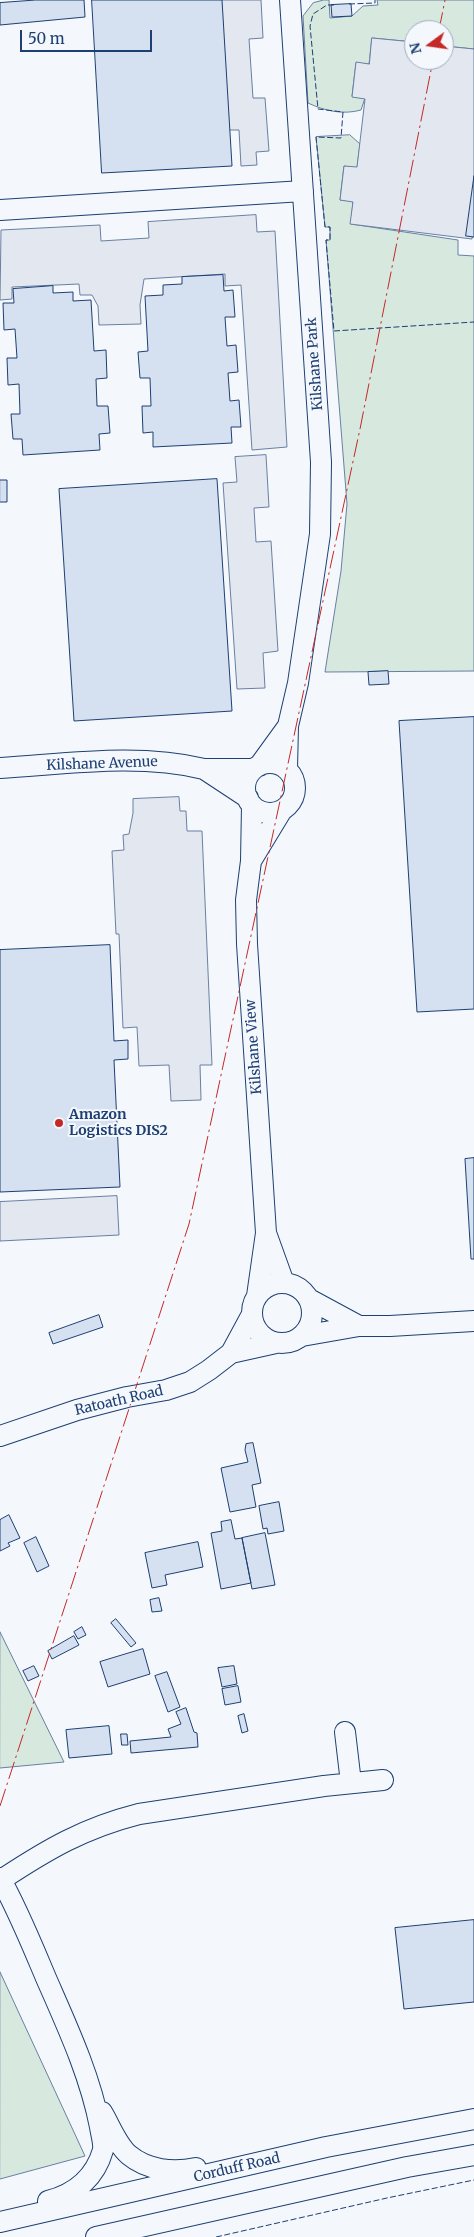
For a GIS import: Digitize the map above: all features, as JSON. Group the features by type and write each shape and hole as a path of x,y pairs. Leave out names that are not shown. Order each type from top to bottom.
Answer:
{"street":[{"name":"Kilshane Park","path":"287,769 288,726 298,683 320,520 321,462 290,0"},
{"path":"0,210 303,190"},
{"name":"Kilshane Park","path":"256,768 288,726"},
{"name":"Kilshane Avenue","path":"0,768 154,762 183,764 204,769 256,768"},
{"path":"272,763 287,769 295,783 295,791 288,805 282,810 266,812 250,802 246,782 256,768 272,763"},
{"name":"Kilshane Avenue","path":"204,769 250,802"},
{"name":"Kilshane View","path":"250,802 251,861 246,900 247,935 266,1232 257,1296"},
{"name":"Kilshane View","path":"251,861 282,810"},
{"name":"Kilshane View","path":"266,1232 284,1283"},
{"path":"284,1283 294,1285 302,1291 312,1309 312,1319 302,1336 295,1341 276,1343 268,1340 258,1332 251,1316 252,1306 257,1296 273,1284 284,1283"},
{"path":"308,1299 359,1326"},
{"name":"Ratoath Road","path":"0,1436 78,1410 127,1397 166,1390 190,1382 209,1370 231,1352 251,1316"},
{"path":"302,1336 359,1326 474,1321"},
{"name":"Ratoath Road","path":"231,1352 276,1343"},
{"path":"346,1732 351,1783"},
{"path":"0,2213 61,2198 79,2188 93,2173 104,2148 95,2100 65,2020 1,1879 52,1847 75,1835 109,1822 176,1807 383,1780"},
{"path":"95,2100 128,2154 143,2164 161,2169 186,2170 258,2156 307,2151"},
{"name":"Corduff Road","path":"0,2222 307,2151 395,2132 474,2119"},
{"path":"96,2237 407,2167 474,2155"}],"shaded area":[{"path":"217,0 261,0 263,38 249,39 253,98 265,98 269,151 256,152 257,165 241,166 239,130 226,130"},
{"path":"329,0 330,18 352,16 363,6 378,5 377,0 474,0 474,49 454,47 454,20 404,20 404,41 372,38 369,64 356,63 352,96 365,98 361,110 341,112 321,108 308,103 303,16 313,3"},
{"path":"372,38 404,41 404,70 454,70 454,47 474,49 474,220 472,239 350,224 353,202 340,200 344,166 357,167 365,99 352,97 356,62 369,64"},
{"path":"350,135 360,144 357,168 344,166 340,200 353,201 351,224 458,240 458,255 474,256 474,671 325,672 341,571 347,504 326,240 330,240 330,227 325,227 316,137"},
{"path":"256,215 257,232 275,231 287,447 252,450 241,285 225,286 225,274 144,279 140,305 141,324 99,325 98,306 92,295 80,295 79,284 12,287 12,299 0,300 1,230 100,225 101,241 149,238 148,222"},
{"path":"266,455 269,507 254,508 256,542 271,541 278,651 263,653 265,688 237,689 223,483 237,482 235,457"},
{"path":"179,797 180,811 186,811 187,831 202,831 212,1065 200,1065 201,1100 171,1101 169,1065 139,1066 137,1027 123,1028 119,934 116,934 112,851 124,850 123,835 129,834 133,813 133,799"},
{"path":"117,1196 119,1235 0,1241 0,1202"},
{"path":"0,1632 64,1762 0,1768"},
{"path":"0,1972 85,2156 0,2179"}],"building":[{"path":"36,0 84,0 85,17 0,25 0,3"},
{"path":"92,0 222,0 232,166 102,173"},
{"path":"351,4 352,16 332,17 331,5"},
{"path":"474,176 474,237 466,236"},
{"path":"223,275 224,291 233,290 235,317 225,317 227,346 236,345 238,372 228,373 230,401 239,400 241,427 231,427 232,443 153,447 153,432 143,433 142,406 151,406 150,378 140,378 138,352 148,351 145,296 163,295 163,285 182,284 182,277"},
{"path":"53,286 53,293 73,292 73,301 91,300 94,351 106,350 107,378 96,379 97,406 108,406 110,433 99,434 100,450 23,455 22,439 13,439 11,414 20,414 19,384 8,385 7,358 17,358 15,329 4,330 3,303 14,303 13,289"},
{"path":"217,479 232,711 74,721 59,489"},
{"path":"0,480 7,480 7,502 0,502"},
{"path":"388,671 389,684 369,685 368,672"},
{"path":"474,717 474,1009 417,1012 399,721"},
{"name":"Amazon Logistics DIS2","path":"110,945 114,1041 128,1040 128,1059 114,1060 120,1187 0,1192 0,950"},
{"path":"474,1158 474,1259 471,1259 465,1159"},
{"path":"99,1315 103,1327 53,1344 49,1333"},
{"path":"253,1443 261,1483 252,1485 256,1507 230,1512 221,1468 248,1462 245,1450 246,1444"},
{"path":"279,1502 284,1531 268,1534 267,1528 263,1529 259,1506"},
{"path":"9,1515 20,1538 8,1543 10,1546 0,1551 0,1520"},
{"path":"231,1520 235,1539 242,1538 251,1583 221,1589 211,1533 222,1531 221,1522"},
{"path":"265,1533 275,1585 252,1589 242,1538"},
{"path":"36,1537 49,1566 37,1572 24,1543"},
{"path":"198,1542 203,1567 165,1575 167,1585 152,1588 145,1553"},
{"path":"159,1598 162,1611 152,1612 150,1600"},
{"path":"116,1619 136,1643 131,1647 111,1623"},
{"path":"82,1627 86,1635 78,1639 74,1632"},
{"path":"74,1636 79,1645 52,1659 48,1651"},
{"path":"143,1649 150,1674 108,1687 100,1662"},
{"path":"34,1666 39,1676 28,1681 23,1671"},
{"path":"234,1666 237,1684 222,1687 218,1668"},
{"path":"167,1672 180,1707 168,1712 155,1676"},
{"path":"238,1686 241,1702 225,1705 222,1689"},
{"path":"186,1708 194,1732 197,1733 198,1747 131,1753 130,1741 171,1737 168,1729 181,1724 176,1712"},
{"path":"244,1714 248,1731 242,1733 238,1716"},
{"path":"109,1726 112,1754 69,1758 66,1730"},
{"path":"121,1734 127,1734 128,1745 122,1745"},
{"path":"474,1920 474,2002 404,2009 395,1928"}],"fence":[{"path":"349,4 375,3 375,0"},
{"path":"334,5 327,5 313,14 310,26 318,109 343,112 341,138 316,137 325,227 330,227 330,240 326,240 334,331 474,322"},
{"path":"216,2237 474,2180"}],"power":[{"path":"441,20 445,0"},
{"path":"0,1806 189,1224 360,429 431,70"}],"place":[{"name":"Amazon Logistics DIS2","path":"59,1123"}]}
